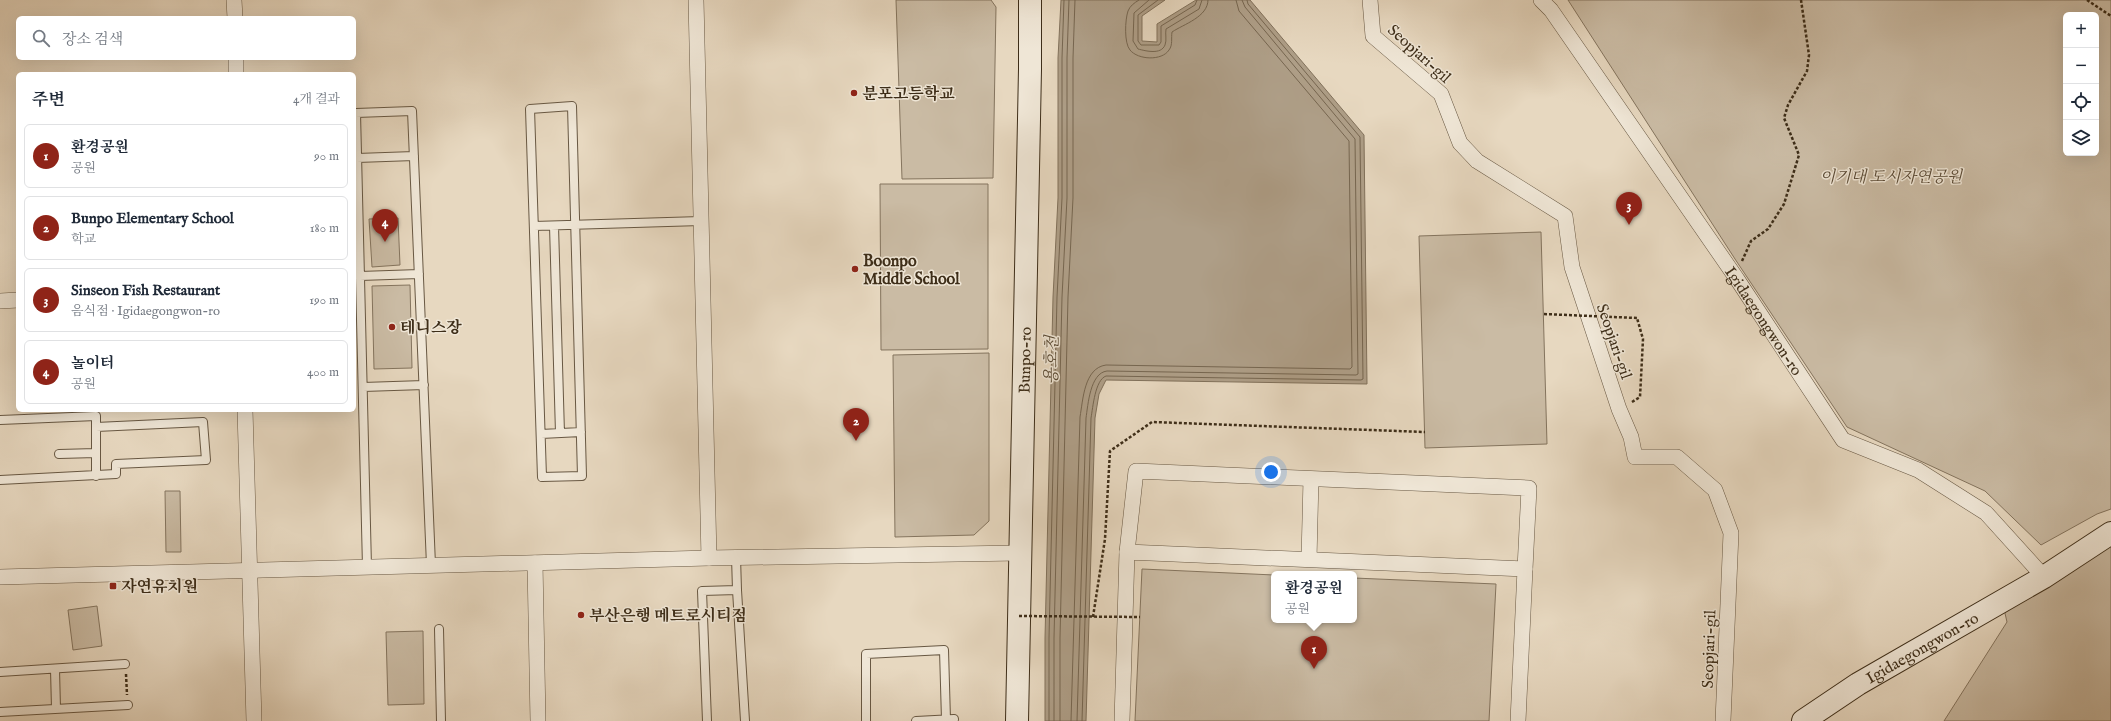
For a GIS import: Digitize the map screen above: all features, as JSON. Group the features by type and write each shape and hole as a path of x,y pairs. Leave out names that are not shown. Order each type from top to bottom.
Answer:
{"main road":[{"name":"Bunpo-ro","path":"1017,721 1019,552 1030,68 1030,0"},
{"name":"Igidaegongwon-ro","path":"1803,721 1858,684 2044,577 2111,533"}],"street":[{"path":"234,0 235,16"},
{"path":"696,0 709,558"},
{"name":"Seopjari-gil","path":"1370,0 1373,36 1441,94 1460,143 1477,161 1565,216 1572,267 1619,409 1632,437 1636,457 1677,457 1715,490 1731,533 1724,721"},
{"name":"Igidaegongwon-ro","path":"1541,0 1552,10 1737,279 1843,440 1918,470 1986,513 2044,577"},
{"path":"236,60 236,72"},
{"path":"0,301 16,300"},
{"path":"245,412 254,721"},
{"path":"1122,721 1127,552 1136,471 1528,488 1518,721"},
{"path":"1309,559 1311,479"},
{"path":"0,577 736,557 1019,552"},
{"path":"1127,552 1525,569"},
{"path":"535,562 538,721"}],"lane":[{"path":"572,106 582,476 542,477 534,226 530,109 572,106"},
{"path":"367,567 356,113 405,111 412,111 431,565"},
{"path":"357,158 414,156"},
{"path":"534,226 701,221"},
{"path":"554,226 560,433"},
{"path":"360,276 419,274"},
{"path":"363,387 424,384"},
{"path":"0,420 96,416 96,476"},
{"path":"0,480 96,476 116,474 116,464 206,460 204,422 96,427"},
{"path":"540,434 581,432"},
{"path":"59,454 96,453"},
{"path":"736,557 745,721"},
{"path":"707,721 702,591 737,590"},
{"path":"439,629 441,721"},
{"path":"866,721 866,654 944,650 950,720 916,721"},
{"path":"0,672 125,664"},
{"path":"56,669 56,709"},
{"path":"0,712 128,705"}],"path":[{"path":"1737,279 1744,253 1751,241 1768,229 1784,204 1799,155 1784,118 1788,105 1807,70 1809,55 1801,0"},
{"path":"2087,0 2111,16"},
{"path":"1544,314 1637,318 1643,339 1640,397 1619,409"},
{"path":"1018,616 1140,617"},
{"path":"125,664 128,705"}],"green space":[{"path":"896,0 991,0 996,7 993,178 902,179"},
{"name":"이기대 도시자연공원","path":"1568,0 2111,0 2111,509 2097,514 2041,545 1985,491 1847,427 1735,259"},
{"path":"880,184 988,184 988,349 881,350"},
{"path":"398,218 400,265 372,267 369,219"},
{"path":"1541,232 1547,444 1425,448 1419,236"},
{"name":"테니스장","path":"410,285 412,368 374,369 372,286"},
{"path":"989,353 989,521 974,535 895,537 893,355"},
{"path":"165,491 180,491 181,552 166,552"},
{"path":"2111,541 2111,721 1944,721 2007,622 2004,609 2058,581"},
{"path":"1142,569 1271,575 1271,623 1357,623 1357,578 1496,584 1489,721 1135,721"},
{"path":"97,606 102,646 73,650 68,610"},
{"path":"423,631 424,704 388,705 386,632"}],"water":[{"path":"1061,0 1165,0 1142,16 1142,41 1157,42 1157,24 1196,0 1250,0 1364,135 1367,384 1106,380 1099,394 1095,418 1086,721 1045,721 1045,638 1053,297 1058,198 1058,58"}],"place":[{"name":"분포고등학교","path":"854,93"},
{"name":"Sinseon Fish Restaurant","path":"1629,225"},
{"name":"놀이터","path":"385,242"},
{"name":"Boonpo Middle School","path":"855,269"},
{"name":"테니스장","path":"392,327"},
{"name":"Bunpo Elementary School","path":"856,441"},
{"name":"자연유치원","path":"113,586"},
{"name":"부산은행 메트로시티점","path":"581,615"},
{"name":"환경공원","path":"1314,669"}],"water label":[{"name":"용호천","path":"1051,360"}]}
